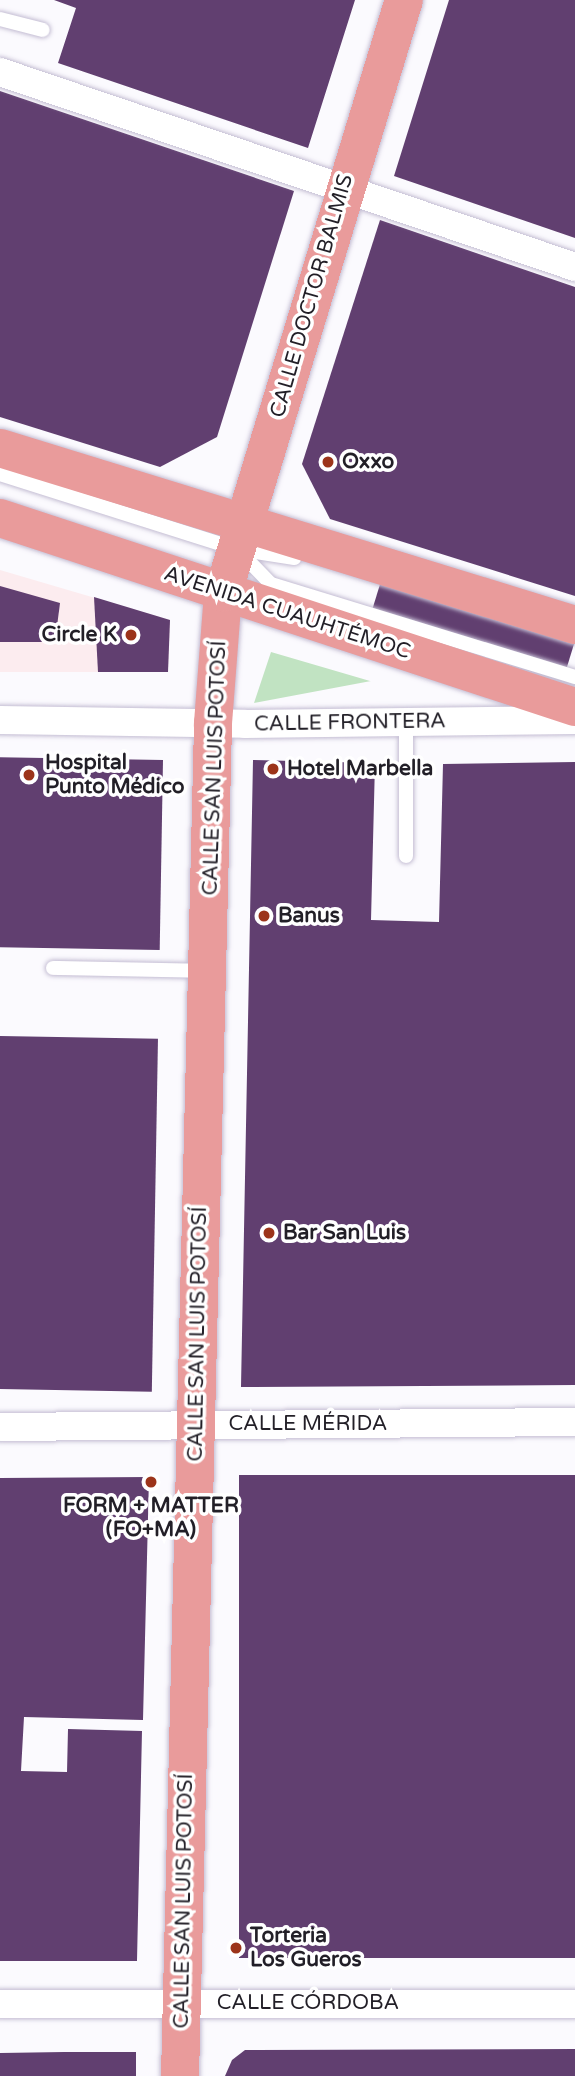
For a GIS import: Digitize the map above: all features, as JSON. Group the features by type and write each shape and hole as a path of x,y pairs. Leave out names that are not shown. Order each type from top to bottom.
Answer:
{"main road":[{"name":"CALLE DOCTOR BALMIS","path":"223,593 343,190 404,0"},
{"path":"0,448 242,536 575,625"},
{"name":"AVENIDA CUAUHTÉMOC","path":"0,518 575,707"},
{"name":"CALLE SAN LUIS POTOSÍ","path":"180,2076 214,723 223,593"}],"street":[{"path":"0,72 575,267"},
{"name":"CALLE FRONTERA","path":"0,720 214,723 575,720"},
{"name":"CALLE MÉRIDA","path":"0,1427 575,1422"},
{"name":"CALLE CÓRDOBA","path":"0,2004 575,2004"}],"lane":[{"path":"0,19 43,30"},
{"path":"0,474 242,536 306,562"},
{"path":"242,536 271,584 575,677"},
{"path":"406,723 406,856"},
{"path":"53,968 207,971"}],"shaded area":[{"path":"0,570 170,620 168,672 0,672"}],"green space":[{"path":"271,652 370,681 371,681 254,703"}],"building":[{"path":"54,0 355,0 308,148 58,63 76,8"},
{"path":"449,0 575,0 575,238 394,176"},
{"path":"0,91 294,191 217,437 160,467 0,417"},
{"path":"380,220 575,287 575,596 330,519 302,464"},
{"path":"381,581 575,640 565,673 371,614"},
{"path":"0,586 60,603 55,642 0,642"},
{"name":"Circle K","path":"94,597 170,620 168,672 98,672"},
{"path":"0,757 163,760 160,950 0,947"},
{"path":"253,760 375,763 371,920 439,922 443,764 575,762 575,1385 241,1387"},
{"path":"0,1036 158,1039 152,1392 0,1389"},
{"path":"239,1475 575,1475 575,1958 239,1958"},
{"path":"149,1477 143,1720 24,1717 21,1771 67,1772 68,1729 142,1731 137,1961 0,1961 0,1478"},
{"path":"575,2049 575,2076 225,2076 232,2060 245,2050"},
{"path":"136,2052 136,2076 0,2076 0,2053"}],"place":[{"name":"Oxxo","path":"328,462"},
{"name":"Circle K","path":"131,635"},
{"name":"Hotel Marbella","path":"273,769"},
{"name":"Hospital Punto Médico","path":"29,775"},
{"name":"Banus","path":"264,916"},
{"name":"Bar San Luis","path":"269,1233"},
{"name":"FORM + MATTER (FO+MA)","path":"151,1482"},
{"name":"Torteria Los Gueros","path":"236,1948"}]}
